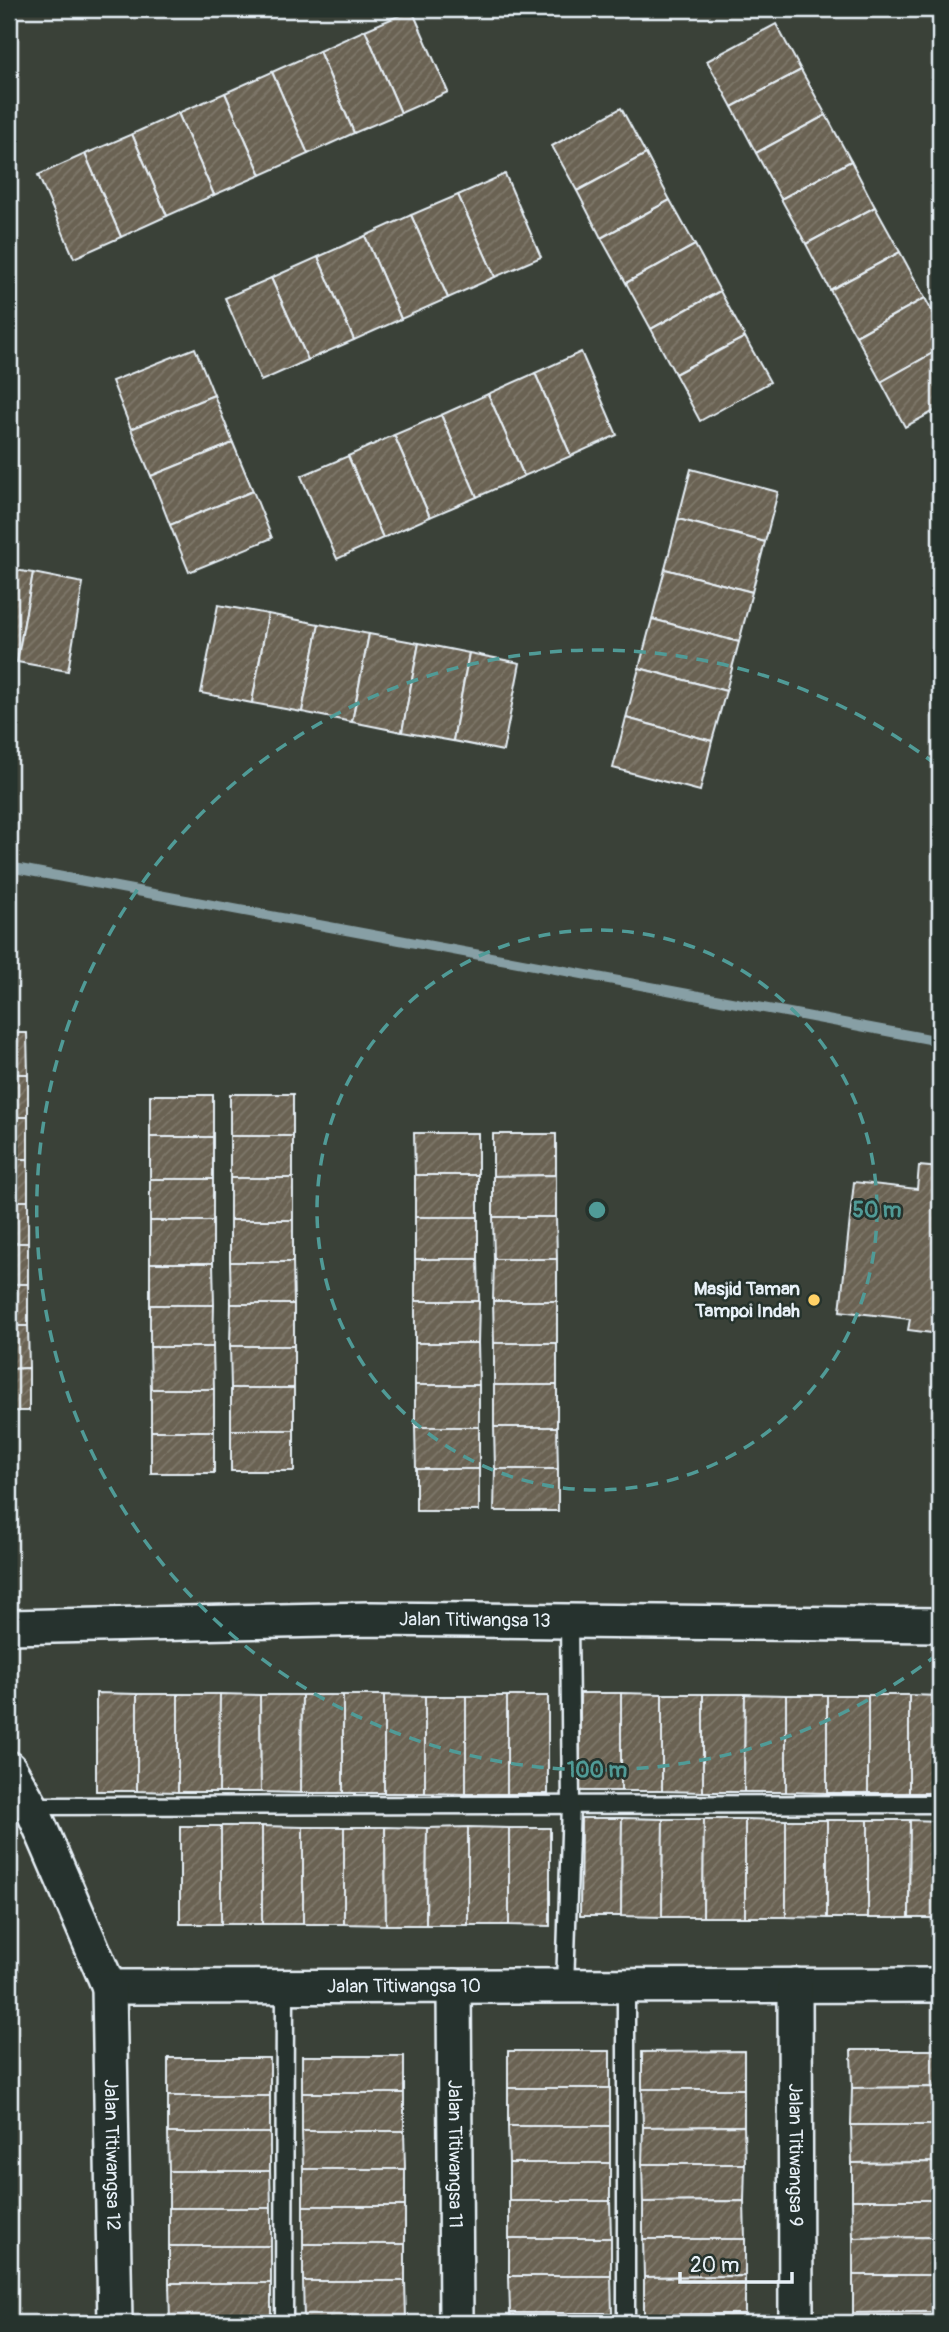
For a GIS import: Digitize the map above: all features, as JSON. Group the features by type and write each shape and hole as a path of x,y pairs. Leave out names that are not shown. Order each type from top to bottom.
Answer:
{"street":[{"name":"Jalan Titiwangsa 13","path":"9,1627 370,1619 940,1625"},
{"path":"9,1768 31,1806 109,1987"},
{"name":"Jalan Titiwangsa 9","path":"795,1985 796,2323"},
{"name":"Jalan Titiwangsa 10","path":"109,1987 940,1985"},
{"name":"Jalan Titiwangsa 11","path":"454,1986 456,2323"},
{"name":"Jalan Titiwangsa 12","path":"109,1987 116,2323"}],"lane":[{"path":"565,1986 571,1804 569,1621"},
{"path":"31,1806 940,1804"},
{"path":"284,2323 285,1987"},
{"path":"626,1987 626,2323"}],"building":[{"path":"412,10 448,92 401,113 365,30"},
{"path":"776,24 801,70 732,107 707,61"},
{"path":"365,30 401,113 354,133 319,51"},
{"path":"319,51 354,133 308,154 272,72"},
{"path":"801,70 826,115 756,153 732,107"},
{"path":"272,72 308,154 261,175 225,93"},
{"path":"225,93 261,175 214,195 178,113"},
{"path":"621,108 646,154 577,191 552,146"},
{"path":"178,113 214,195 167,216 132,134"},
{"path":"826,115 851,161 781,199 756,153"},
{"path":"132,134 167,216 121,237 85,154"},
{"path":"85,154 121,237 74,258 38,175"},
{"path":"646,154 670,200 601,238 577,191"},
{"path":"851,161 875,207 806,244 781,199"},
{"path":"505,174 541,257 495,277 458,195"},
{"path":"458,195 495,277 448,298 411,215"},
{"path":"670,200 695,245 626,283 601,238"},
{"path":"875,207 900,252 830,290 806,244"},
{"path":"411,215 448,298 401,319 365,236"},
{"path":"365,236 401,319 354,340 318,257"},
{"path":"695,245 720,291 651,329 626,283"},
{"path":"900,252 925,298 856,336 830,290"},
{"path":"318,257 354,340 308,360 271,278"},
{"path":"271,278 308,360 261,381 225,298"},
{"path":"720,291 745,337 675,374 651,329"},
{"path":"925,298 940,327 940,349 881,382 856,336"},
{"path":"745,337 770,382 700,421 675,374"},
{"path":"195,348 214,395 131,429 112,381"},
{"path":"940,349 940,408 905,427 881,382"},
{"path":"581,352 617,435 571,456 535,373"},
{"path":"535,373 571,456 524,476 488,394"},
{"path":"488,394 524,476 477,497 441,415"},
{"path":"214,395 233,443 151,476 131,429"},
{"path":"441,415 477,497 430,517 394,435"},
{"path":"394,435 430,517 383,538 348,456"},
{"path":"233,443 253,491 170,525 151,476"},
{"path":"348,456 383,538 337,559 301,476"},
{"path":"691,469 778,492 765,542 678,519"},
{"path":"253,491 272,538 189,572 170,525"},
{"path":"678,519 765,542 752,592 665,569"},
{"path":"9,569 33,573 17,662 9,660"},
{"path":"665,569 752,592 739,642 652,619"},
{"path":"33,573 83,583 68,671 17,662"},
{"path":"218,605 268,614 252,703 201,693"},
{"path":"268,614 319,624 302,712 252,703"},
{"path":"652,619 739,642 726,691 639,668"},
{"path":"319,624 369,634 352,722 302,712"},
{"path":"369,634 419,643 402,732 352,722"},
{"path":"419,643 469,653 453,741 402,732"},
{"path":"469,653 520,663 503,751 453,741"},
{"path":"639,668 726,691 712,741 626,718"},
{"path":"626,718 712,741 700,791 613,768"},
{"path":"9,1033 27,1033 28,1074 9,1074"},
{"path":"9,1074 28,1074 28,1117 9,1117"},
{"path":"230,1094 293,1094 293,1136 230,1136"},
{"path":"150,1095 213,1095 213,1137 150,1137"},
{"path":"9,1117 28,1117 28,1159 9,1159"},
{"path":"414,1133 478,1133 478,1175 415,1175"},
{"path":"493,1134 556,1134 556,1175 493,1176"},
{"path":"230,1136 293,1136 293,1178 230,1178"},
{"path":"150,1137 213,1137 213,1179 150,1179"},
{"path":"9,1159 28,1159 28,1201 9,1201"},
{"path":"919,1166 940,1168 940,1334 908,1330 910,1319 840,1311 854,1182 917,1189"},
{"path":"415,1175 478,1175 478,1217 415,1217"},
{"path":"556,1175 556,1217 493,1217 493,1176"},
{"path":"230,1178 293,1178 293,1220 230,1220"},
{"path":"150,1179 213,1179 213,1221 150,1221"},
{"path":"9,1201 28,1201 28,1243 9,1243"},
{"path":"415,1217 478,1217 478,1259 415,1259"},
{"path":"493,1217 556,1217 557,1259 494,1259"},
{"path":"230,1220 293,1220 293,1262 230,1262"},
{"path":"150,1221 213,1221 213,1263 150,1263"},
{"path":"9,1243 28,1243 28,1284 9,1284"},
{"path":"415,1259 478,1259 479,1301 415,1301"},
{"path":"494,1259 557,1259 557,1301 493,1301"},
{"path":"230,1262 293,1262 294,1304 231,1304"},
{"path":"150,1263 213,1263 214,1305 150,1305"},
{"path":"9,1284 28,1284 28,1326 9,1326"},
{"path":"415,1301 479,1301 478,1343 415,1343"},
{"path":"493,1301 557,1301 557,1343 494,1343"},
{"path":"231,1304 294,1304 294,1346 230,1346"},
{"path":"150,1305 214,1305 213,1347 150,1347"},
{"path":"9,1326 28,1326 29,1368 9,1369"},
{"path":"415,1343 478,1343 479,1385 415,1385"},
{"path":"494,1343 557,1343 557,1385 494,1385"},
{"path":"230,1346 294,1346 294,1388 231,1388"},
{"path":"150,1347 213,1347 214,1389 151,1389"},
{"path":"29,1368 29,1411 9,1411 9,1369"},
{"path":"415,1385 479,1385 479,1427 415,1427"},
{"path":"494,1385 557,1385 557,1427 494,1427"},
{"path":"231,1388 294,1388 294,1430 231,1430"},
{"path":"151,1389 214,1389 214,1431 151,1431"},
{"path":"415,1427 479,1427 479,1469 416,1469"},
{"path":"494,1427 557,1427 558,1469 495,1469"},
{"path":"231,1430 294,1430 294,1471 231,1471"},
{"path":"151,1431 214,1431 214,1473 151,1473"},
{"path":"416,1469 479,1469 479,1511 416,1511"},
{"path":"495,1469 558,1469 558,1511 494,1511"},
{"path":"96,1693 137,1694 137,1791 96,1791"},
{"path":"580,1693 621,1693 621,1791 580,1791"},
{"path":"621,1693 662,1694 662,1791 621,1791"},
{"path":"137,1694 178,1694 178,1792 137,1791"},
{"path":"178,1694 220,1694 219,1792 178,1792"},
{"path":"220,1694 260,1695 261,1792 219,1792"},
{"path":"662,1694 703,1694 703,1792 662,1791"},
{"path":"703,1694 745,1694 744,1792 703,1792"},
{"path":"745,1694 786,1695 786,1792 744,1792"},
{"path":"260,1695 302,1695 301,1793 261,1792"},
{"path":"302,1695 343,1695 343,1793 301,1793"},
{"path":"343,1695 384,1695 384,1793 343,1793"},
{"path":"384,1695 425,1696 425,1793 384,1793"},
{"path":"786,1695 827,1695 827,1793 786,1792"},
{"path":"827,1695 868,1695 868,1793 827,1793"},
{"path":"868,1695 909,1695 909,1793 868,1793"},
{"path":"909,1695 940,1696 940,1793 909,1793"},
{"path":"425,1696 466,1696 466,1794 425,1793"},
{"path":"466,1696 507,1696 507,1794 466,1794"},
{"path":"507,1696 548,1696 548,1794 507,1794"},
{"path":"581,1818 622,1818 621,1916 580,1916"},
{"path":"622,1818 663,1819 662,1917 621,1916"},
{"path":"663,1819 704,1819 703,1917 662,1917"},
{"path":"704,1819 745,1819 745,1917 703,1917"},
{"path":"745,1819 786,1820 786,1917 745,1917"},
{"path":"786,1820 827,1820 827,1918 786,1917"},
{"path":"827,1820 868,1820 868,1918 827,1918"},
{"path":"868,1820 910,1820 909,1918 868,1918"},
{"path":"910,1820 940,1821 940,1918 909,1918"},
{"path":"180,1826 221,1826 221,1924 180,1924"},
{"path":"221,1826 262,1826 262,1924 221,1924"},
{"path":"262,1826 303,1827 303,1924 262,1924"},
{"path":"303,1827 344,1827 344,1924 303,1924"},
{"path":"344,1827 385,1827 386,1925 344,1924"},
{"path":"385,1827 427,1828 426,1925 386,1925"},
{"path":"468,1827 509,1828 509,1925 468,1925"},
{"path":"468,1827 468,1925 426,1925 427,1828"},
{"path":"509,1828 550,1828 550,1926 509,1925"},
{"path":"851,2050 940,2050 940,2087 852,2088"},
{"path":"508,2051 610,2051 610,2088 508,2088"},
{"path":"744,2051 744,2089 642,2089 642,2052"},
{"path":"302,2056 404,2056 404,2093 302,2093"},
{"path":"168,2058 270,2058 270,2096 168,2096"},
{"path":"940,2087 940,2125 851,2125 852,2088"},
{"path":"508,2088 610,2088 610,2126 508,2126"},
{"path":"642,2089 744,2089 744,2126 643,2127"},
{"path":"302,2093 404,2093 404,2131 302,2131"},
{"path":"168,2096 270,2096 270,2133 168,2133"},
{"path":"851,2125 940,2125 940,2162 852,2163"},
{"path":"508,2126 610,2126 610,2163 509,2163"},
{"path":"744,2126 745,2164 642,2164 643,2127"},
{"path":"302,2131 404,2131 405,2169 303,2169"},
{"path":"168,2133 270,2133 270,2171 169,2171"},
{"path":"940,2162 940,2200 852,2200 852,2163"},
{"path":"509,2163 610,2163 610,2201 509,2201"},
{"path":"642,2164 745,2164 744,2201 643,2202"},
{"path":"303,2169 405,2169 405,2206 303,2206"},
{"path":"169,2171 270,2171 271,2208 169,2208"},
{"path":"852,2200 940,2200 940,2237 853,2238"},
{"path":"509,2201 610,2201 611,2238 509,2238"},
{"path":"744,2201 745,2239 643,2239 643,2202"},
{"path":"303,2206 405,2206 405,2244 303,2244"},
{"path":"169,2208 271,2208 271,2246 169,2246"},
{"path":"940,2237 940,2275 853,2275 853,2238"},
{"path":"509,2238 611,2238 611,2276 509,2276"},
{"path":"643,2239 745,2239 745,2276 644,2277"},
{"path":"303,2244 405,2244 405,2281 303,2281"},
{"path":"169,2246 271,2246 271,2283 169,2283"},
{"path":"853,2275 940,2275 940,2312 853,2313"},
{"path":"509,2276 611,2276 612,2313 510,2313"},
{"path":"745,2276 745,2314 644,2315 644,2277"},
{"path":"303,2281 405,2281 406,2319 304,2319"},
{"path":"169,2283 271,2283 271,2320 170,2321"},
{"path":"940,2312 940,2323 853,2323 853,2313"},
{"path":"510,2313 612,2313 612,2323 510,2323"},
{"path":"745,2314 745,2323 644,2323 644,2315"},
{"path":"304,2319 406,2319 406,2323 304,2323"},
{"path":"271,2320 271,2323 170,2323 170,2321"}],"waterway":[{"path":"9,867 940,1041"}],"place":[{"name":"Masjid Taman Tampoi Indah","path":"814,1300"}]}
